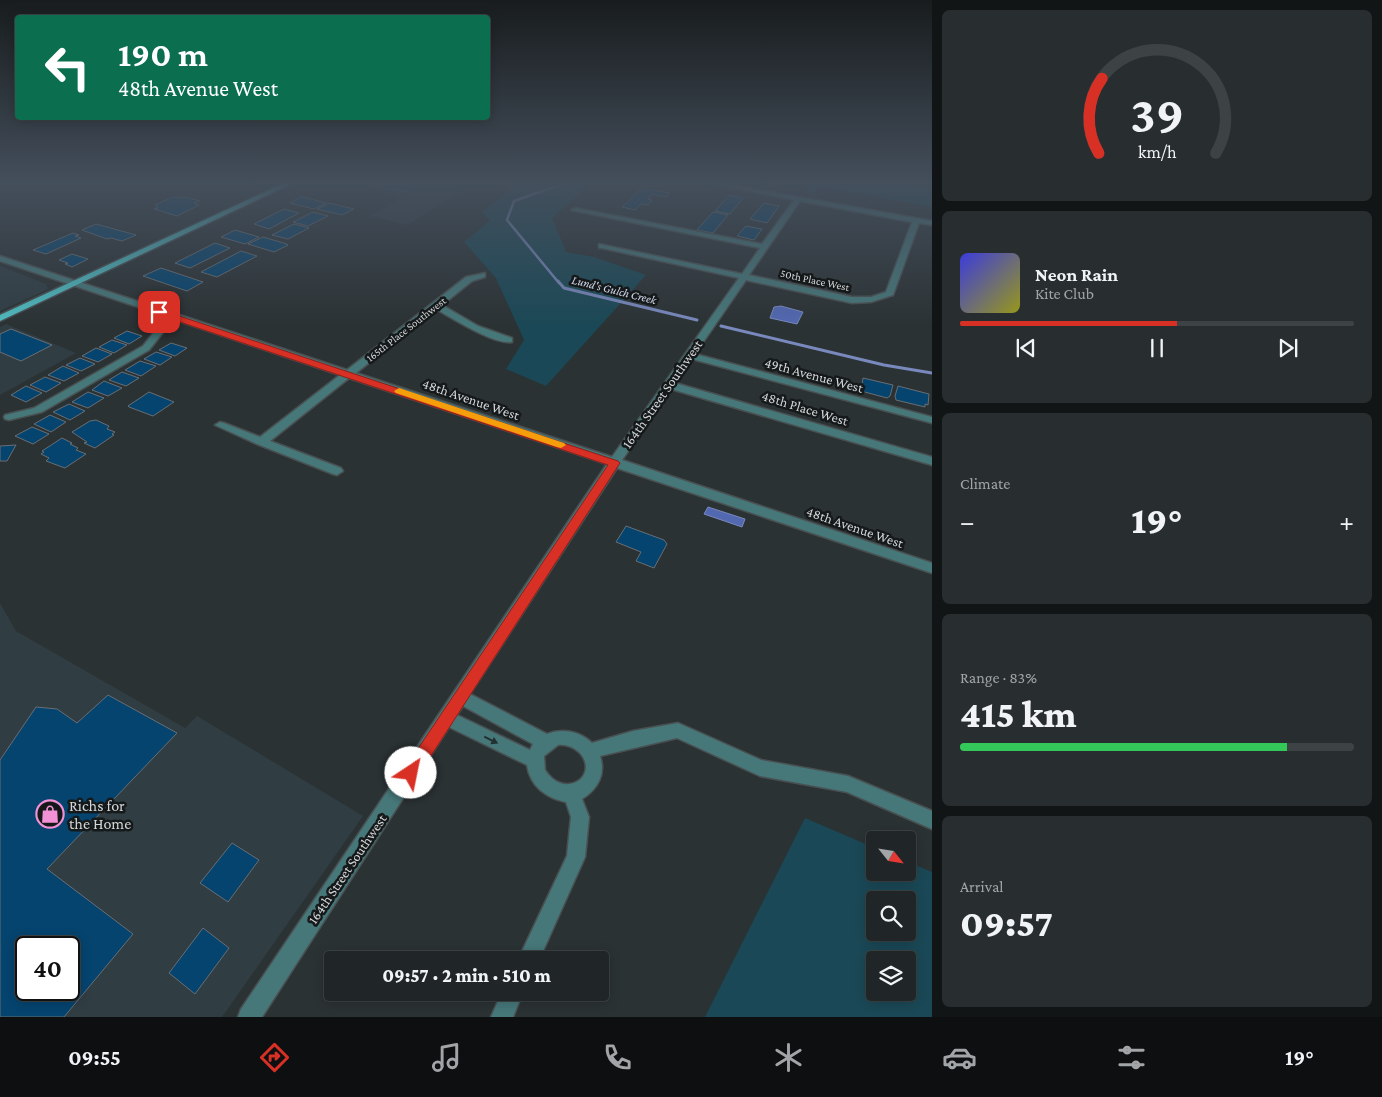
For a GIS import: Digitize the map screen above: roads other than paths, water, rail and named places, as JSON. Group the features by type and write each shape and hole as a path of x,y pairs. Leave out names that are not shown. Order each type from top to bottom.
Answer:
{"main road":[{"path":"0,318 185,231"}],"street":[{"path":"682,231 764,248"},
{"name":"164th Street Southwest","path":"249,1017 462,697 614,463 775,231"},
{"name":"50th Place West","path":"602,246 852,300 869,301 890,293 912,231"},
{"name":"48th Avenue West","path":"0,258 72,284 350,374 932,568"},
{"name":"165th Place Southwest","path":"261,442 469,279 482,275"},
{"path":"436,305 475,328 508,340"},
{"path":"9,417 38,410 146,348 154,342 158,332 177,318"},
{"name":"49th Avenue West","path":"689,355 932,420"},
{"name":"48th Place West","path":"669,385 932,461"},
{"path":"220,425 337,471"},
{"path":"462,697 546,742"},
{"path":"448,718 535,761"},
{"path":"590,751 633,739 678,730 760,768 848,784 932,820"},
{"path":"554,738 574,739 590,751 596,769 594,778 588,786 580,791 562,793 545,784 539,778 535,761 536,753 546,742 554,738"},
{"path":"532,951 576,857 580,817 571,793"},
{"path":"502,1017 509,1001"}],"water":[{"path":"781,306 803,312 797,324 770,318 774,307"},
{"path":"708,507 745,519 742,527 704,514"}],"waterway":[{"name":"Lund's Gulch Creek","path":"516,231 559,283"},
{"name":"Lund's Gulch Creek","path":"558,281 564,288 697,320"},
{"name":"Lund's Gulch Creek","path":"721,326 884,365 932,373"}],"place":[{"name":"Richs for the Home","path":"50,814"}]}
